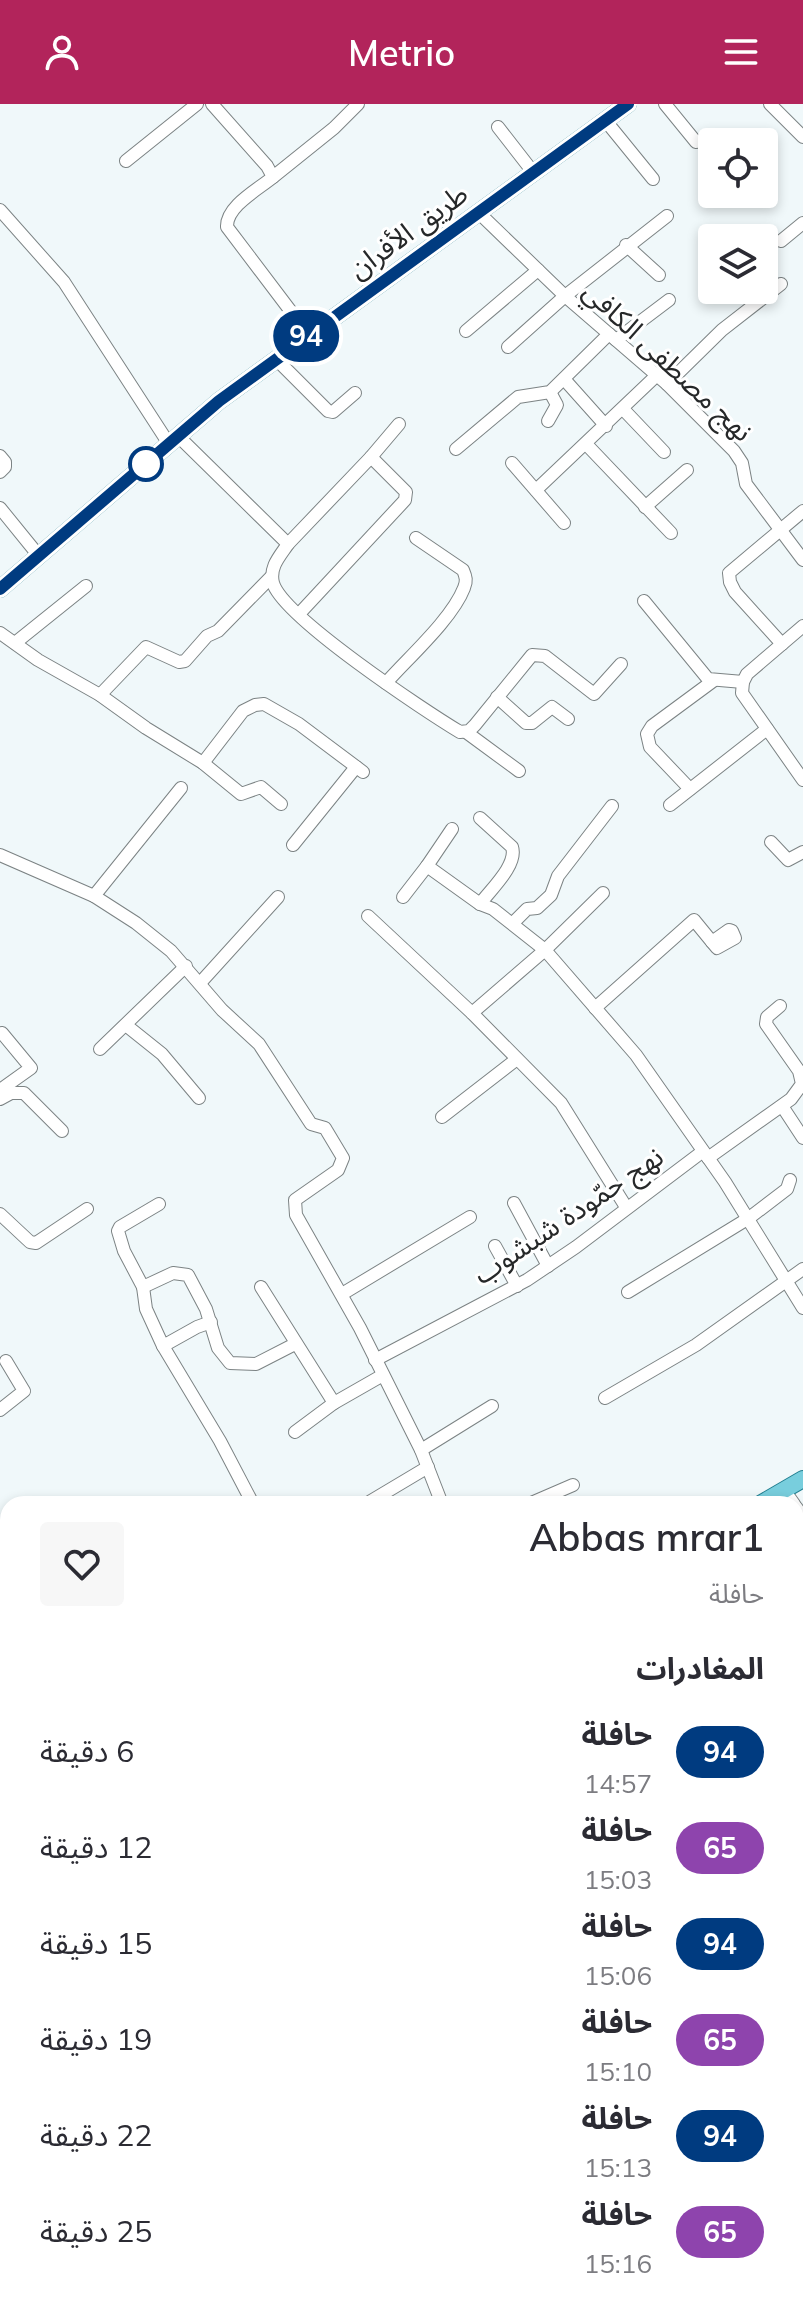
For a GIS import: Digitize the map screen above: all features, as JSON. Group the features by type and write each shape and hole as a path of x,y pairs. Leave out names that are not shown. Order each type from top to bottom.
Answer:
{"main road":[{"name":"طريق الأفران","path":"0,589 173,440 308,334 628,104"}],"street":[{"path":"126,161 197,104"},
{"path":"212,104 267,166 273,177"},
{"path":"308,334 227,227 227,219 231,211 334,128 358,104"},
{"path":"665,104 696,142"},
{"path":"770,104 803,137"},
{"path":"605,120 653,179"},
{"path":"498,127 533,172"},
{"path":"0,210 64,282 173,440 288,544"},
{"name":"نهج مصطفى الكافي","path":"478,212 565,296 662,380 734,451 742,463 746,484 803,560"},
{"path":"508,347 626,245 667,216"},
{"path":"781,241 803,223"},
{"path":"626,245 659,275"},
{"path":"466,331 538,270"},
{"path":"536,490 623,409 781,284"},
{"path":"456,449 518,397 550,392 613,337 669,300"},
{"path":"276,359 328,411 333,412 355,393"},
{"path":"564,379 606,426"},
{"path":"548,421 557,405 550,392"},
{"path":"623,409 664,452"},
{"path":"399,424 288,544 275,563 272,576 276,589 299,614 386,683 460,732 466,732 519,771"},
{"path":"587,445 671,533"},
{"path":"0,456 5,467 0,472"},
{"path":"299,614 407,496 371,457"},
{"path":"512,463 564,523"},
{"path":"645,507 687,470"},
{"path":"0,508 39,556"},
{"path":"782,644 735,592 729,573 803,511"},
{"path":"386,683 444,619 465,587 467,578 463,570 416,538"},
{"path":"100,695 146,647 179,662 185,661 207,636 218,631 272,576"},
{"path":"15,643 86,586"},
{"path":"644,601 704,676 713,681 743,682"},
{"path":"803,626 747,674 742,693 803,780"},
{"path":"0,633 203,763 241,794 261,787 281,804"},
{"path":"466,732 532,655 545,656 594,694 621,664"},
{"path":"690,789 650,747 647,734 652,726 713,681"},
{"path":"497,697 526,723 532,723 552,707 568,719"},
{"path":"203,763 243,711 264,704 299,724 360,769 293,845"},
{"path":"670,805 767,729"},
{"path":"94,896 181,788"},
{"path":"513,923 527,909 537,908 551,895 553,883 612,806"},
{"path":"480,818 512,847 514,853 511,862 480,904"},
{"path":"403,897 452,829"},
{"path":"771,842 788,860 803,852"},
{"path":"0,855 94,896 136,923 171,951 201,982 222,1010 259,1044 311,1124 325,1128 342,1154 341,1167 298,1197 294,1204 298,1221 342,1294 421,1450 439,1496"},
{"path":"427,866 513,923 545,950 647,1069 749,1218 803,1308"},
{"path":"472,1013 545,950 603,893"},
{"path":"201,982 278,897"},
{"path":"368,916 472,1013 561,1103 626,1207"},
{"path":"595,1008 694,920 712,942"},
{"path":"100,1049 186,966"},
{"path":"780,1006 767,1017 766,1024 799,1071 802,1084"},
{"path":"127,1026 162,1054 199,1098"},
{"path":"0,1090 31,1068 2,1033"},
{"path":"442,1117 517,1059"},
{"name":"نهج حمّودة شبشوب","path":"375,1360 517,1286 548,1266 626,1207 782,1106 802,1084"},
{"path":"0,1099 11,1093 24,1093 62,1131"},
{"path":"782,1106 803,1138"},
{"path":"628,1292 749,1218 787,1189 790,1180"},
{"path":"514,1203 548,1266"},
{"path":"159,1204 120,1227 118,1231 124,1251 143,1287 146,1309 163,1346 249,1496"},
{"path":"0,1214 30,1242 36,1243 87,1209"},
{"path":"342,1294 470,1217"},
{"path":"495,1246 517,1286"},
{"path":"605,1398 696,1345 803,1269"},
{"path":"143,1287 173,1273 186,1274 202,1300 218,1348 230,1363 256,1364 295,1344"},
{"path":"261,1287 334,1403"},
{"path":"163,1346 211,1322"},
{"path":"0,1410 24,1391 6,1361"},
{"path":"295,1432 334,1403 383,1375"},
{"path":"421,1450 492,1406"},
{"path":"379,1496 428,1467"},
{"path":"548,1496 573,1485"}],"bus line":[{"name":"94","path":"0,589 219,401 628,104"}]}
